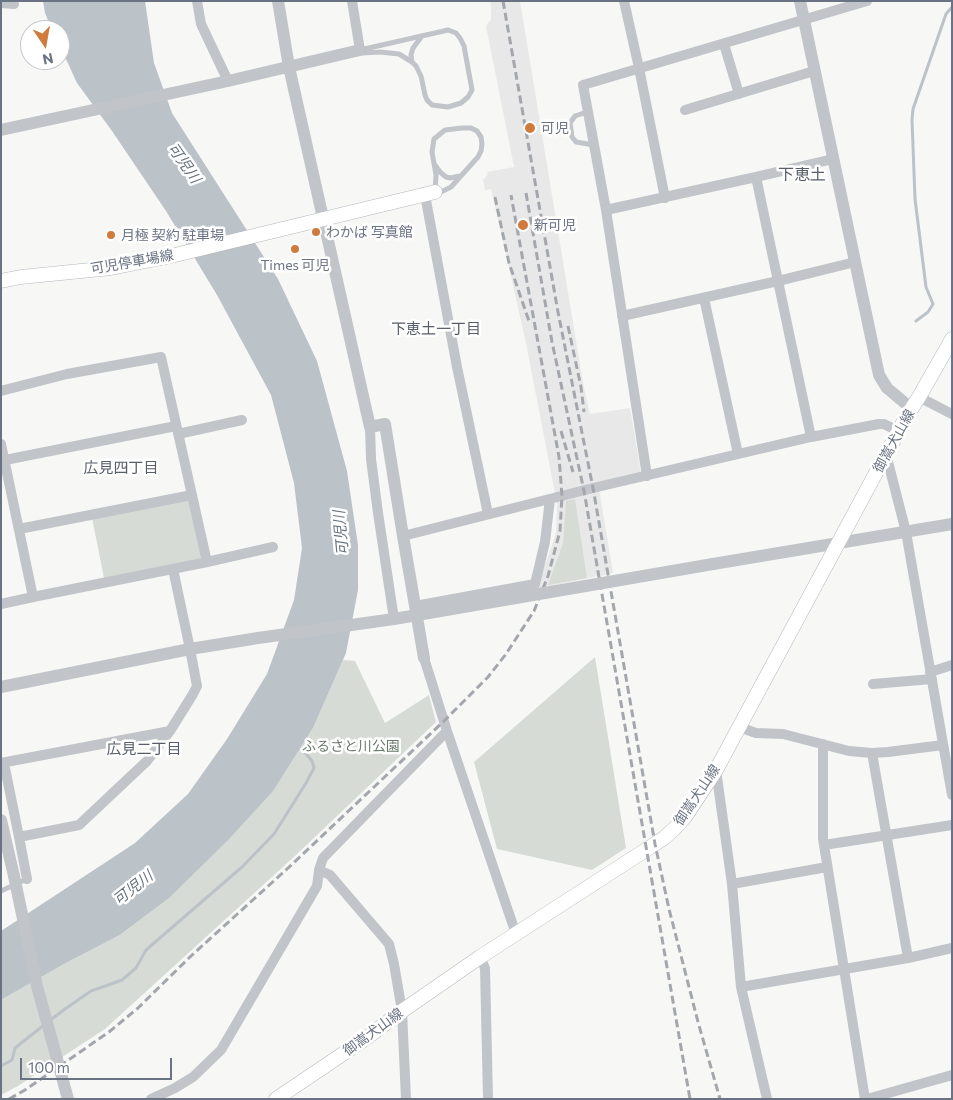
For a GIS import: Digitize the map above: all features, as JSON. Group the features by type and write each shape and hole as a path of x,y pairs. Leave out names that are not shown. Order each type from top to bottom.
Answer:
{"main road":[{"name":"可児停車場線","path":"1,281 21,277 111,268 171,256 430,193"},
{"name":"御嵩犬山線","path":"276,1099 365,1040 402,1010 480,957 664,838 685,817 716,770 898,431 952,340"}],"street":[{"path":"197,1 201,24 228,81"},
{"path":"278,1 289,67 370,427 371,459 394,619"},
{"path":"1,130 228,81 360,50 352,1"},
{"path":"624,1 665,198"},
{"path":"800,1 879,375 887,388 915,403 952,414"},
{"path":"647,476 606,210 583,85 867,1"},
{"path":"1,3 14,4"},
{"path":"724,44 739,94"},
{"path":"685,110 814,71"},
{"path":"606,210 833,159"},
{"path":"756,177 811,437"},
{"path":"430,193 457,367 488,514"},
{"path":"622,316 778,282 855,262"},
{"path":"704,298 738,454"},
{"path":"1,391 67,374 161,357 207,562"},
{"path":"5,460 242,420"},
{"path":"370,427 385,424 402,536 424,658 516,934"},
{"path":"402,536 811,437 879,424 884,424 898,431"},
{"path":"1,444 33,597"},
{"path":"886,454 906,532 952,795"},
{"path":"19,528 192,495"},
{"path":"415,606 535,584 545,542 550,499"},
{"path":"1,687 190,649 394,619 952,524"},
{"path":"1,604 273,547"},
{"path":"19,837 79,825 147,762 193,694 196,686 173,569"},
{"path":"873,684 931,675 952,665"},
{"path":"739,727 756,733 783,734 849,750 888,752 943,745"},
{"path":"27,879 3,763 170,730"},
{"path":"151,1099 193,1077 222,1050 317,886 323,858 447,731"},
{"path":"823,744 823,839 866,1099 952,1074"},
{"path":"872,752 908,958"},
{"path":"716,770 732,884 741,987 767,1099"},
{"path":"1,820 37,986 68,1099"},
{"path":"824,845 952,824"},
{"path":"732,884 827,867"},
{"path":"319,870 330,874 389,944 402,1010 406,1099"},
{"path":"741,987 908,958 952,948"},
{"path":"480,957 485,968 488,1099"}],"lane":[{"path":"448,30 456,33 464,46 472,90 461,103 448,107 432,105 427,100 421,76 412,62 399,54 363,53 360,50 448,30"},
{"path":"412,62 412,48 423,36"},
{"path":"587,112 575,116 570,123 572,137 576,142 594,145"},
{"path":"471,128 477,131 481,137 481,151 478,157 452,187 430,193 436,176 432,152 434,139 446,130 471,128"},
{"path":"433,162 446,177 461,176"},
{"path":"1,891 27,879"}],"shaded area":[{"path":"490,1 520,1 583,383 590,414 630,408 641,473 598,482 613,573 537,589 556,533 557,504 526,343 491,189 485,190 483,180 488,174 487,172 514,167 486,26 491,20"}],"green space":[{"path":"189,499 202,558 104,578 92,518"},
{"path":"575,499 587,578 548,585 563,543 566,501"},
{"path":"595,657 626,848 592,870 497,849 474,762"},
{"name":"ふるさと川公園","path":"343,660 355,661 385,723 429,695 436,722 295,856 105,1029 18,1086 1,1095 1,1000 118,936 314,726"}],"water":[{"name":"可児川","path":"43,1 145,1 154,63 172,113 278,279 317,361 347,471 358,545 358,590 346,653 314,726 273,791 229,839 169,898 118,936 1,1000 1,931 135,843 188,794 227,739 267,674 294,600 302,548 294,483 271,395 217,295 166,211 77,83 70,68 70,20 48,20"}],"waterway":[{"path":"916,321 928,312 933,304 926,287 915,199 913,109 946,14 952,7"},
{"path":"49,1021 91,991 122,980 136,968 146,950 242,867 274,834 314,768 312,761 297,746"},
{"path":"1,1066 12,1060 15,1048 44,1025"}],"railway":[{"path":"503,1 558,312 593,488 655,844 669,909 720,1099"},
{"path":"526,193 552,342 584,491 690,1099"},
{"path":"9,1099 109,1032 138,1008 191,956 287,869 444,721 488,677 506,654 534,611 548,576 560,531 562,496 559,457 511,195"},
{"path":"495,197 509,263 529,321"},
{"path":"568,326 581,387 584,412"},
{"path":"561,431 573,472"}],"place":[{"name":"可児","path":"530,128"},
{"name":"新可児","path":"523,225"},
{"name":"わかば 写真館","path":"316,232"},
{"name":"月極 契約 駐車場","path":"111,235"},
{"name":"Times 可児","path":"295,249"}],"district":[{"name":"下恵土","path":"802,175"},
{"name":"下恵土一丁目","path":"436,329"},
{"name":"広見四丁目","path":"121,468"},
{"name":"広見二丁目","path":"144,749"}]}
